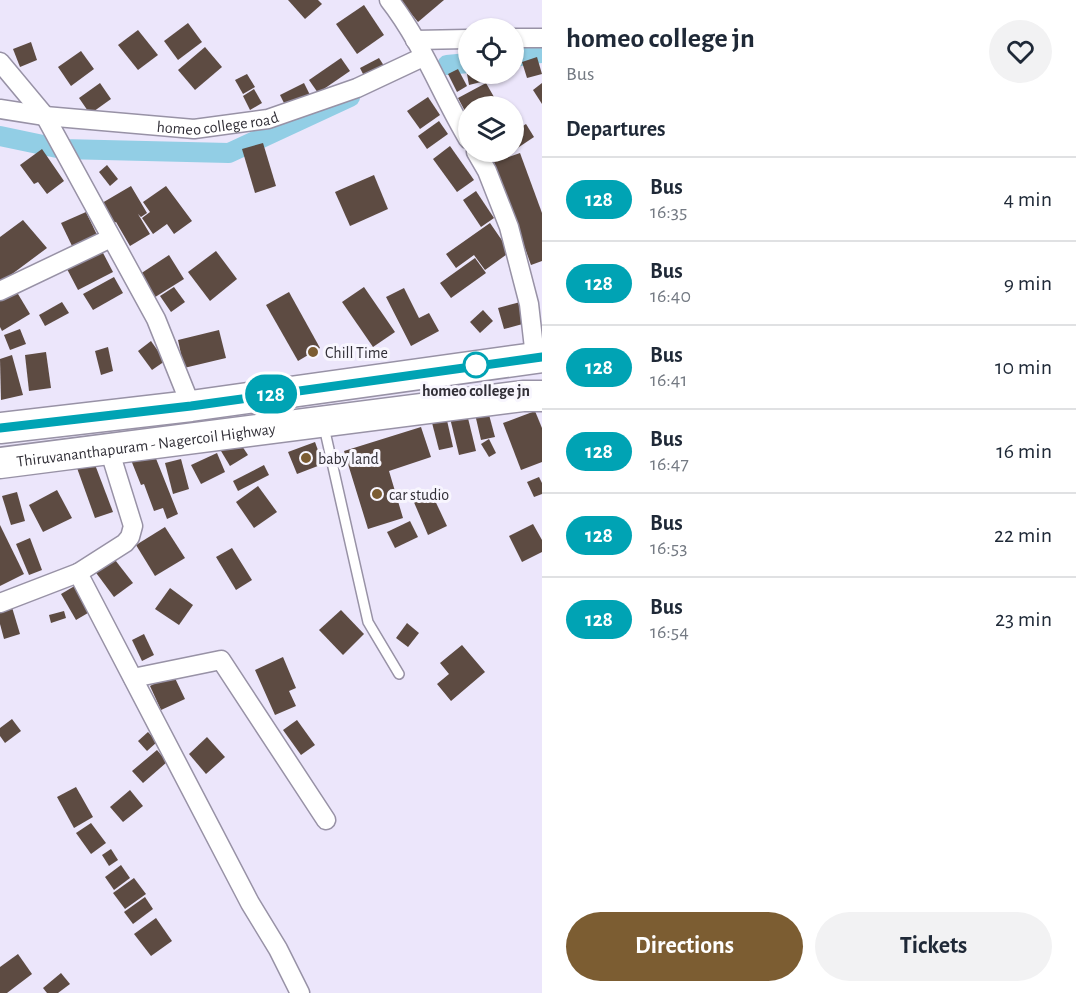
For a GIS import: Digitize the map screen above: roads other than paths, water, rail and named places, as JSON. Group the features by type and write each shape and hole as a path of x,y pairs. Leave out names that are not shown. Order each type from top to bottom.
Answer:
{"main road":[{"name":"Thiruvananthapuram - Nagercoil Highway","path":"0,428 191,406 538,357"},
{"name":"Thiruvananthapuram - Nagercoil Highway","path":"0,463 523,396 542,396"}],"street":[{"path":"389,0 458,121"},
{"path":"524,38 542,38"},
{"path":"419,49 458,41"},
{"name":"homeo college road","path":"0,109 45,116 194,129 268,119 357,88 419,49"},
{"path":"0,62 45,116 156,319 191,406"},
{"path":"482,162 509,227 529,304 538,357"},
{"path":"0,291 111,238"},
{"path":"0,603 78,573 117,549 130,537 133,526 109,449"},
{"path":"78,573 250,903 300,993"},
{"path":"133,678 221,660 326,820"}],"lane":[{"path":"323,422 368,622 399,674"}],"waterway":[{"path":"524,55 542,53"},
{"path":"447,65 458,64"},
{"path":"0,136 62,149 229,153 350,97"}],"place":[{"name":"Chill Time","path":"313,352"},
{"name":"homeo college jn","path":"476,365"},
{"name":"baby land","path":"306,458"},
{"name":"car studio","path":"377,494"}]}
